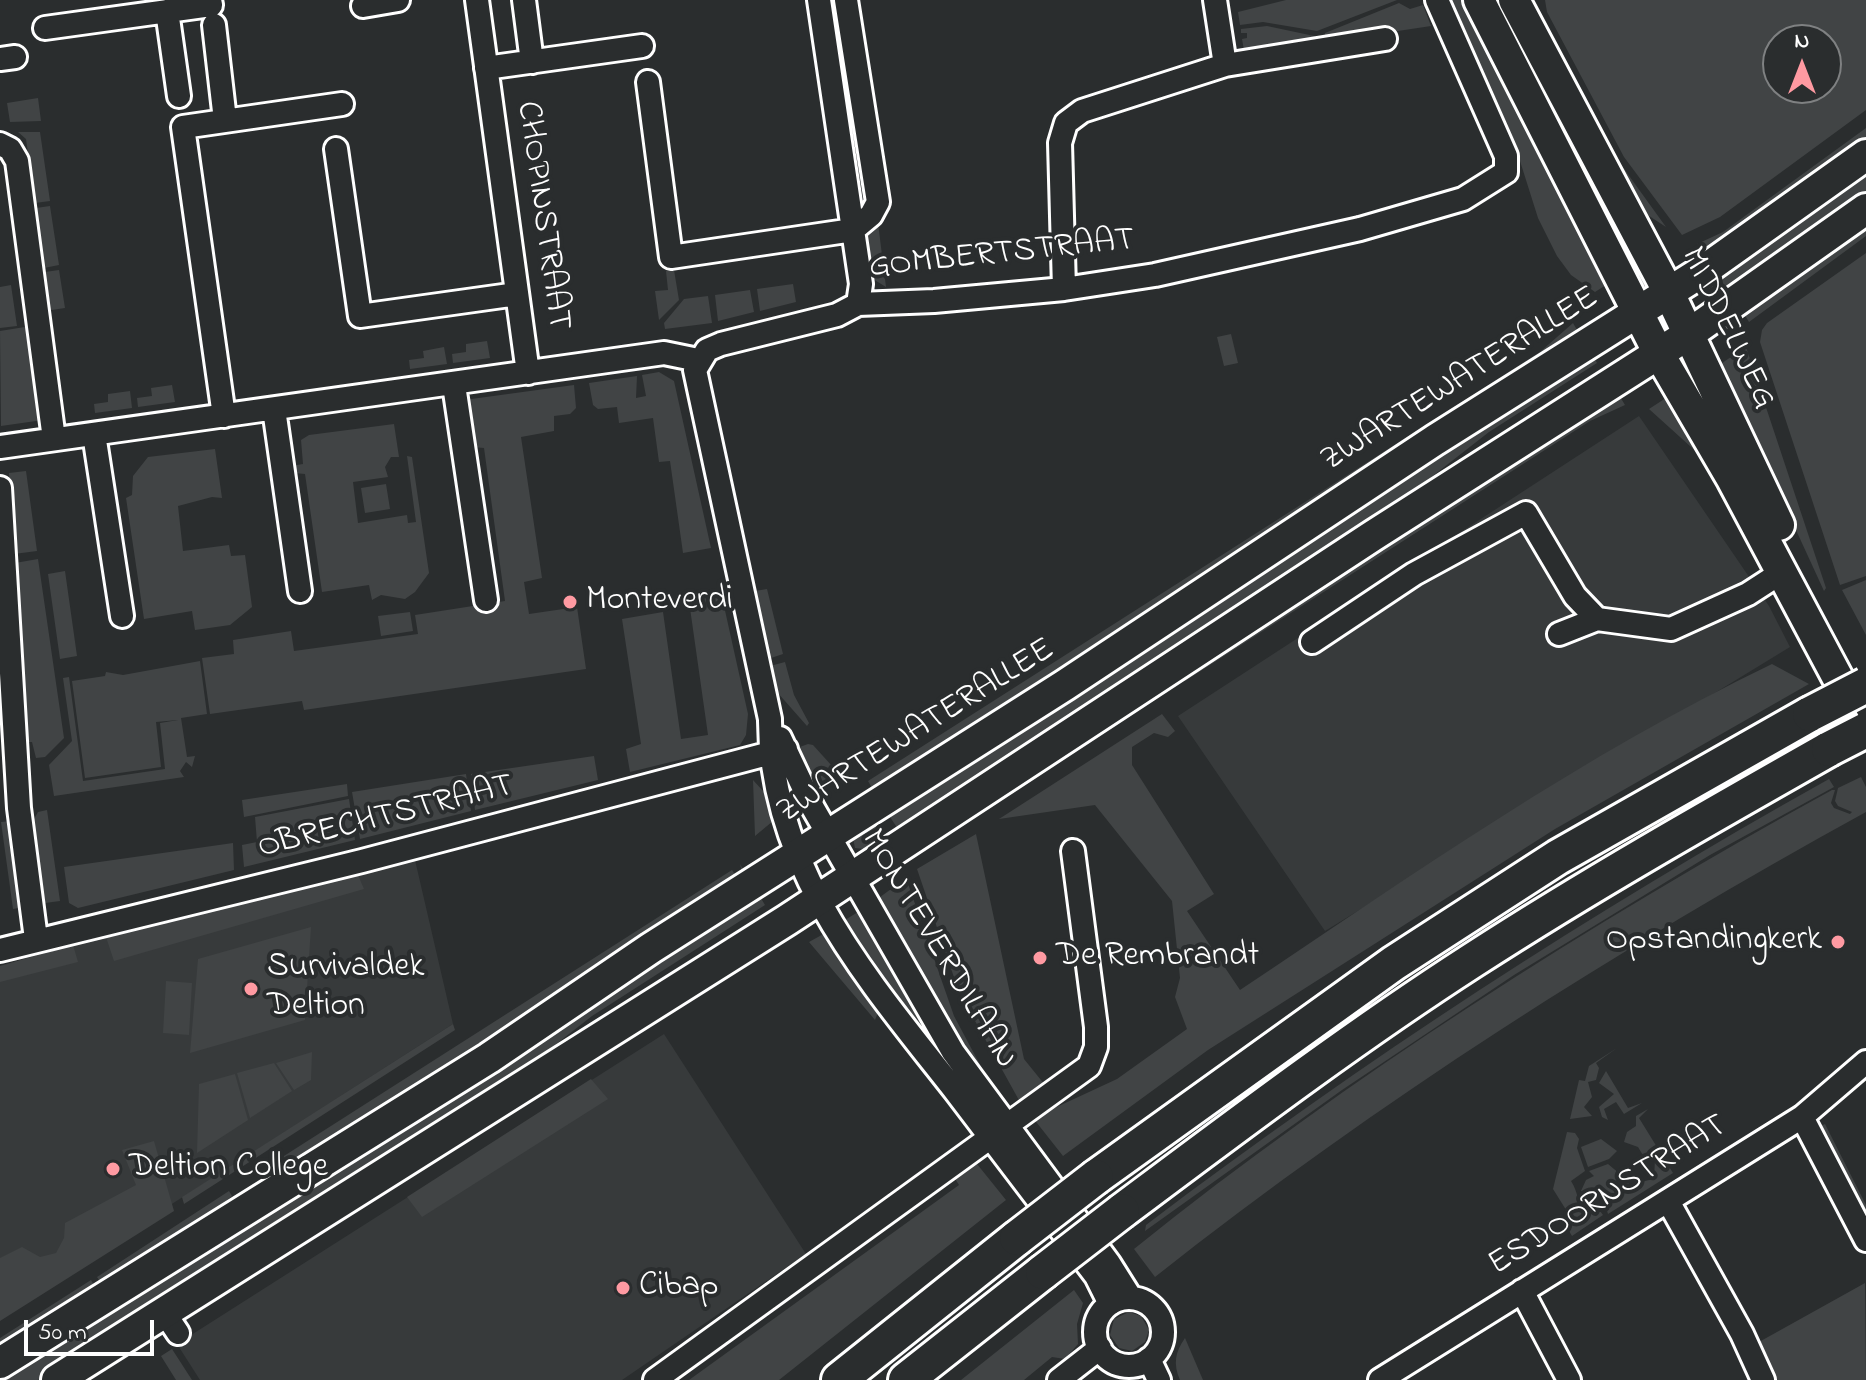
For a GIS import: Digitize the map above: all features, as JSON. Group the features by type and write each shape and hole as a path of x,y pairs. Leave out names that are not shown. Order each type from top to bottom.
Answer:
{"highway":[{"path":"839,1380 1096,1177 1394,963 1558,857 1866,685"},
{"path":"906,1380 1122,1211 1322,1061 1474,960 1663,844 1866,730"},
{"path":"919,1380 959,1338"},
{"path":"823,1380 889,1341"}],"main road":[{"name":"MIDDELWEG","path":"1479,0 1659,354 1782,572 1866,730"},
{"name":"MIDDELWEG","path":"1514,0 1669,293 1815,600 1866,694"},
{"name":"ZWARTEWATERALLEE","path":"0,1363 489,1058 796,855 1065,685 1435,440 1750,240 1866,155"},
{"path":"57,1380 171,1322 1374,535 1659,354 1866,209"}],"street":[{"path":"45,28 211,5 210,0"},
{"path":"363,6 398,0"},
{"name":"CHOPINSTRAAT","path":"477,0 528,373"},
{"name":"CHOPINSTRAAT","path":"524,0 532,62"},
{"path":"819,0 861,284 858,304"},
{"path":"648,82 671,257 853,230 871,215 878,202 846,0"},
{"path":"1215,0 1225,65"},
{"name":"GOMBERTSTRAAT","path":"698,360 707,350 721,344 837,315 858,304 934,301 1064,289 1155,275 1360,229 1463,199 1506,172 1506,156 1437,0"},
{"path":"167,11 179,96"},
{"path":"214,25 225,120"},
{"path":"1064,289 1060,143 1066,123 1082,111 1225,65 1385,39"},
{"name":"CHOPINSTRAAT","path":"486,68 642,46"},
{"path":"224,416 183,127 342,104"},
{"path":"0,144 10,149 17,161 54,439"},
{"path":"336,149 360,316 517,294"},
{"path":"0,447 664,353 698,360"},
{"name":"MONTEVERDILAAN","path":"698,360 695,379 778,751 784,827 818,897 864,974 998,1132"},
{"path":"454,385 486,600"},
{"path":"274,409 300,591"},
{"path":"94,434 122,616"},
{"path":"0,488 19,808 36,939"},
{"path":"1312,642 1414,574 1526,513 1575,596 1597,619"},
{"path":"1559,634 1597,619 1671,629 1748,594 1782,572"},
{"name":"MONTEVERDILAAN","path":"778,751 829,834 998,1132 1096,1276 1120,1301"},
{"name":"OBRECHTSTRAAT","path":"0,950 362,861 778,751"},
{"name":"MONTEVERDILAAN","path":"998,1132 1089,1066 1096,1047 1073,851"},
{"name":"ESDOORNSTRAAT","path":"1380,1380 1802,1117 1866,1062"},
{"path":"1802,1117 1866,1240"},
{"path":"655,1380 998,1132"},
{"path":"1668,1201 1742,1334 1763,1380"},
{"path":"1522,1291 1569,1380"},
{"path":"1120,1301 1151,1306 1162,1325 1160,1346 1149,1359 1125,1365 1108,1358 1100,1348 1096,1324 1120,1301"},
{"path":"1059,1380 1100,1348"},
{"path":"1149,1359 1159,1380"}],"shaded area":[{"path":"1286,0 1397,0 1317,31 1263,22 1240,25 1238,12"},
{"path":"1448,0 1469,0 1510,83 1539,157 1606,285 1595,292 1571,275 1557,256 1538,218 1520,161"},
{"path":"1489,0 1504,0 1640,262 1633,267"},
{"path":"1524,0 1532,0 1609,148 1666,227 1640,210"},
{"path":"1545,0 1866,0 1866,110 1720,217 1682,235 1624,157 1547,12"},
{"path":"1399,3 1410,9 1423,5 1431,26 1325,42 1325,33"},
{"path":"839,5 860,156 846,116 830,6"},
{"path":"1267,26 1319,37 1320,42 1245,56 1242,39 1247,38 1247,33 1241,33 1241,29"},
{"path":"38,98 41,121 10,122 7,103"},
{"path":"1866,128 1866,138 1703,253 1697,244 1723,232"},
{"path":"18,132 40,132 50,201 35,203 26,139"},
{"path":"1866,174 1866,198 1730,294 1720,279"},
{"path":"50,206 59,265 44,268 36,208"},
{"path":"1866,221 1866,236 1749,322 1741,309"},
{"path":"878,223 886,287 868,276 864,232"},
{"path":"1866,253 1866,576 1840,585 1760,342 1767,323"},
{"path":"59,270 65,308 45,311 49,303 45,272"},
{"path":"674,270 679,300 659,320 655,291 668,290 666,271"},
{"path":"793,284 796,302 760,311 757,289"},
{"path":"11,285 17,326 0,328 0,287"},
{"path":"750,290 754,312 718,321 715,295"},
{"path":"708,296 712,323 665,329 664,323 684,299"},
{"path":"1573,323 1577,330 1570,334 1573,339 1117,637 1049,674 872,788 868,781 1540,352"},
{"path":"31,326 43,420 1,426 0,331"},
{"path":"1231,334 1238,363 1224,366 1217,337"},
{"path":"487,341 490,358 453,363 452,354 466,352 466,344"},
{"path":"444,347 447,364 410,369 409,360 424,358 423,351"},
{"path":"1746,347 1826,588 1824,591 1767,467 1716,367"},
{"path":"1592,354 1597,363 1489,432 1352,539 898,829 888,814"},
{"path":"659,372 674,381 711,548 683,553 670,461 659,462 653,418 619,423 617,407 598,409 593,405 589,383 637,376 636,398 646,396 642,375"},
{"path":"172,385 175,402 138,407 137,398 152,396 151,388"},
{"path":"574,385 576,408 570,414 554,416 554,431 521,437 542,578 524,582 529,614 577,607 586,669 304,710 302,701 210,714 202,658 234,654 233,640 291,631 294,651 418,634 415,615 505,601 484,448 472,447 464,400"},
{"path":"130,391 132,408 95,413 94,404 108,402 108,394"},
{"path":"1672,394 1722,475 1649,409"},
{"path":"1619,395 1625,405 1590,421 1185,681 1186,671"},
{"path":"1639,416 1769,606 1790,647 1325,931 1178,716"},
{"path":"394,424 399,457 391,457 385,467 388,477 353,482 358,523 407,515 408,523 416,522 407,456 412,457 429,573 415,592 405,599 381,595 372,600 369,585 322,592 305,474 294,473 291,466 303,464 301,440 309,435"},
{"path":"215,449 222,498 212,497 178,506 183,551 229,545 231,556 245,555 252,607 230,625 195,630 192,611 144,619 126,498 132,495 133,476 148,457"},
{"path":"26,471 37,551 14,554 9,473"},
{"path":"386,484 390,509 365,513 361,488"},
{"path":"38,559 64,738 45,757 36,758 32,742 26,742 15,563"},
{"path":"65,571 77,656 60,659 48,574"},
{"path":"1866,580 1866,635 1842,590"},
{"path":"720,588 748,714 746,735 740,745 630,772 626,749 641,744 622,619 663,612 681,739 708,735 688,594"},
{"path":"767,589 783,654 768,659 755,614 759,607 755,591"},
{"path":"410,612 413,631 381,636 378,616"},
{"path":"200,661 207,714 181,718 187,757 195,756 192,767 186,762 180,771 184,777 54,796 49,765 72,741 63,678 69,677 83,781 165,769 160,723 178,720 156,722 161,767 85,778 72,681 105,676 106,672 123,675"},
{"path":"785,662 794,695 809,723 807,726 777,692 770,666"},
{"path":"1772,664 1809,684 1555,829 1208,1050 1063,1156 1033,1118 1117,1079 1187,1029 1175,997 1180,978 1172,901 1095,805 999,819 1162,714 1175,731 1168,737 1154,733 1132,747 1132,765 1214,894 1187,911 1240,990 1566,776 1702,699"},
{"path":"813,745 842,777 821,789 797,748"},
{"path":"594,756 598,780 475,810 471,774"},
{"path":"466,774 471,811 360,839 352,792"},
{"path":"1861,777 1866,787 1866,812 1681,918 1501,1030 1326,1149 1155,1277 1134,1249 1299,1123 1385,1063 1650,894 1832,790 1835,790 1831,803 1834,808 1850,814 1852,812 1838,806 1835,801 1838,788"},
{"path":"1829,779 1834,787 1710,855 1514,975 1342,1090 1145,1231 1146,1225 1228,1164 1395,1046 1565,935"},
{"path":"753,780 764,792 773,821 755,836"},
{"path":"347,784 348,796 244,817 242,800"},
{"path":"349,799 355,840 244,867 242,845 257,842 255,817"},
{"path":"47,810 60,901 45,903 33,821 38,812"},
{"path":"11,821 24,907 13,909 1,822"},
{"path":"876,822 886,837 864,849 855,848 853,838"},
{"path":"976,834 1024,1059 1045,1085 1020,1102 959,992 917,869"},
{"path":"233,843 234,870 78,908 69,903 64,867"},
{"name":"Deltion College","path":"415,860 453,1024 0,1314 0,966"},
{"path":"740,864 746,875 332,1140 265,1175 262,1170 732,870 736,876 742,872"},
{"path":"358,875 364,889 114,961 106,937"},
{"path":"906,878 954,1016 992,1087 957,1051 876,900"},
{"path":"756,890 765,905 592,1016 532,1063 487,1093 38,1380 0,1380 0,1374"},
{"path":"858,912 910,1001 989,1121 840,923"},
{"name":"Survivaldek Deltion","path":"311,927 305,1020 190,1053 198,959"},
{"path":"827,932 879,1010 875,1020 809,942"},
{"path":"73,945 78,962 0,982 0,966"},
{"path":"166,981 192,983 189,1035 163,1033"},
{"path":"453,1024 455,1030 184,1204 182,1197"},
{"path":"664,1034 806,1254 622,1380 200,1380 177,1344"},
{"path":"1617,1048 1596,1063 1599,1068 1596,1080 1588,1082 1592,1097 1584,1107 1592,1116 1570,1119 1579,1080 1585,1081 1589,1066"},
{"path":"312,1052 311,1080 294,1090 276,1063"},
{"path":"274,1063 292,1091 250,1118 237,1073"},
{"path":"1606,1071 1628,1108 1642,1103 1624,1114 1616,1102 1604,1109 1608,1120 1602,1117 1599,1107 1614,1094 1599,1083"},
{"path":"235,1074 248,1120 197,1153 199,1084"},
{"path":"591,1079 608,1099 422,1217 407,1197"},
{"path":"1648,1109 1639,1118 1673,1173 1608,1214 1604,1201 1654,1179 1655,1159 1644,1157 1638,1147 1624,1142 1627,1132 1636,1126 1636,1116"},
{"path":"1825,1124 1866,1205 1866,1226 1816,1128"},
{"path":"1567,1132 1575,1133 1579,1139 1577,1148 1585,1171 1571,1181 1581,1207 1587,1215 1600,1211 1603,1215 1572,1236 1566,1226 1573,1221 1553,1189"},
{"path":"1601,1139 1617,1151 1609,1159 1588,1167 1581,1147"},
{"path":"154,1141 174,1211 0,1321 0,1258 22,1247 40,1257 56,1253 64,1238 65,1223 136,1185 122,1150"},
{"path":"973,1159 1006,1200 779,1380 689,1380 959,1185 952,1174"},
{"path":"1608,1164 1620,1174 1631,1171 1634,1178 1616,1197 1594,1199 1581,1191 1586,1180 1594,1176 1589,1171"},
{"path":"229,1191 232,1196 193,1228 103,1286 97,1277"},
{"path":"348,1212 350,1215 182,1323 204,1295"},
{"path":"91,1280 97,1290 0,1351 0,1338"},
{"path":"1865,1283 1866,1380 1776,1380 1759,1342"},
{"path":"1074,1290 1083,1303 1077,1324 1078,1344 1065,1359 1052,1357 1024,1380 961,1380"},
{"path":"1129,1312 1141,1316 1149,1330 1145,1342 1132,1351 1119,1348 1110,1335 1114,1319"},
{"path":"1185,1338 1203,1380 1180,1380 1176,1358"},
{"path":"172,1349 192,1380 176,1380 161,1356"}],"place":[{"name":"Monteverdi","path":"570,602"},
{"name":"Opstandingkerk","path":"1838,942"},
{"name":"De Rembrandt","path":"1040,958"},
{"name":"Survivaldek Deltion","path":"251,989"},
{"name":"Deltion College","path":"113,1169"},
{"name":"Cibap","path":"623,1288"}]}
